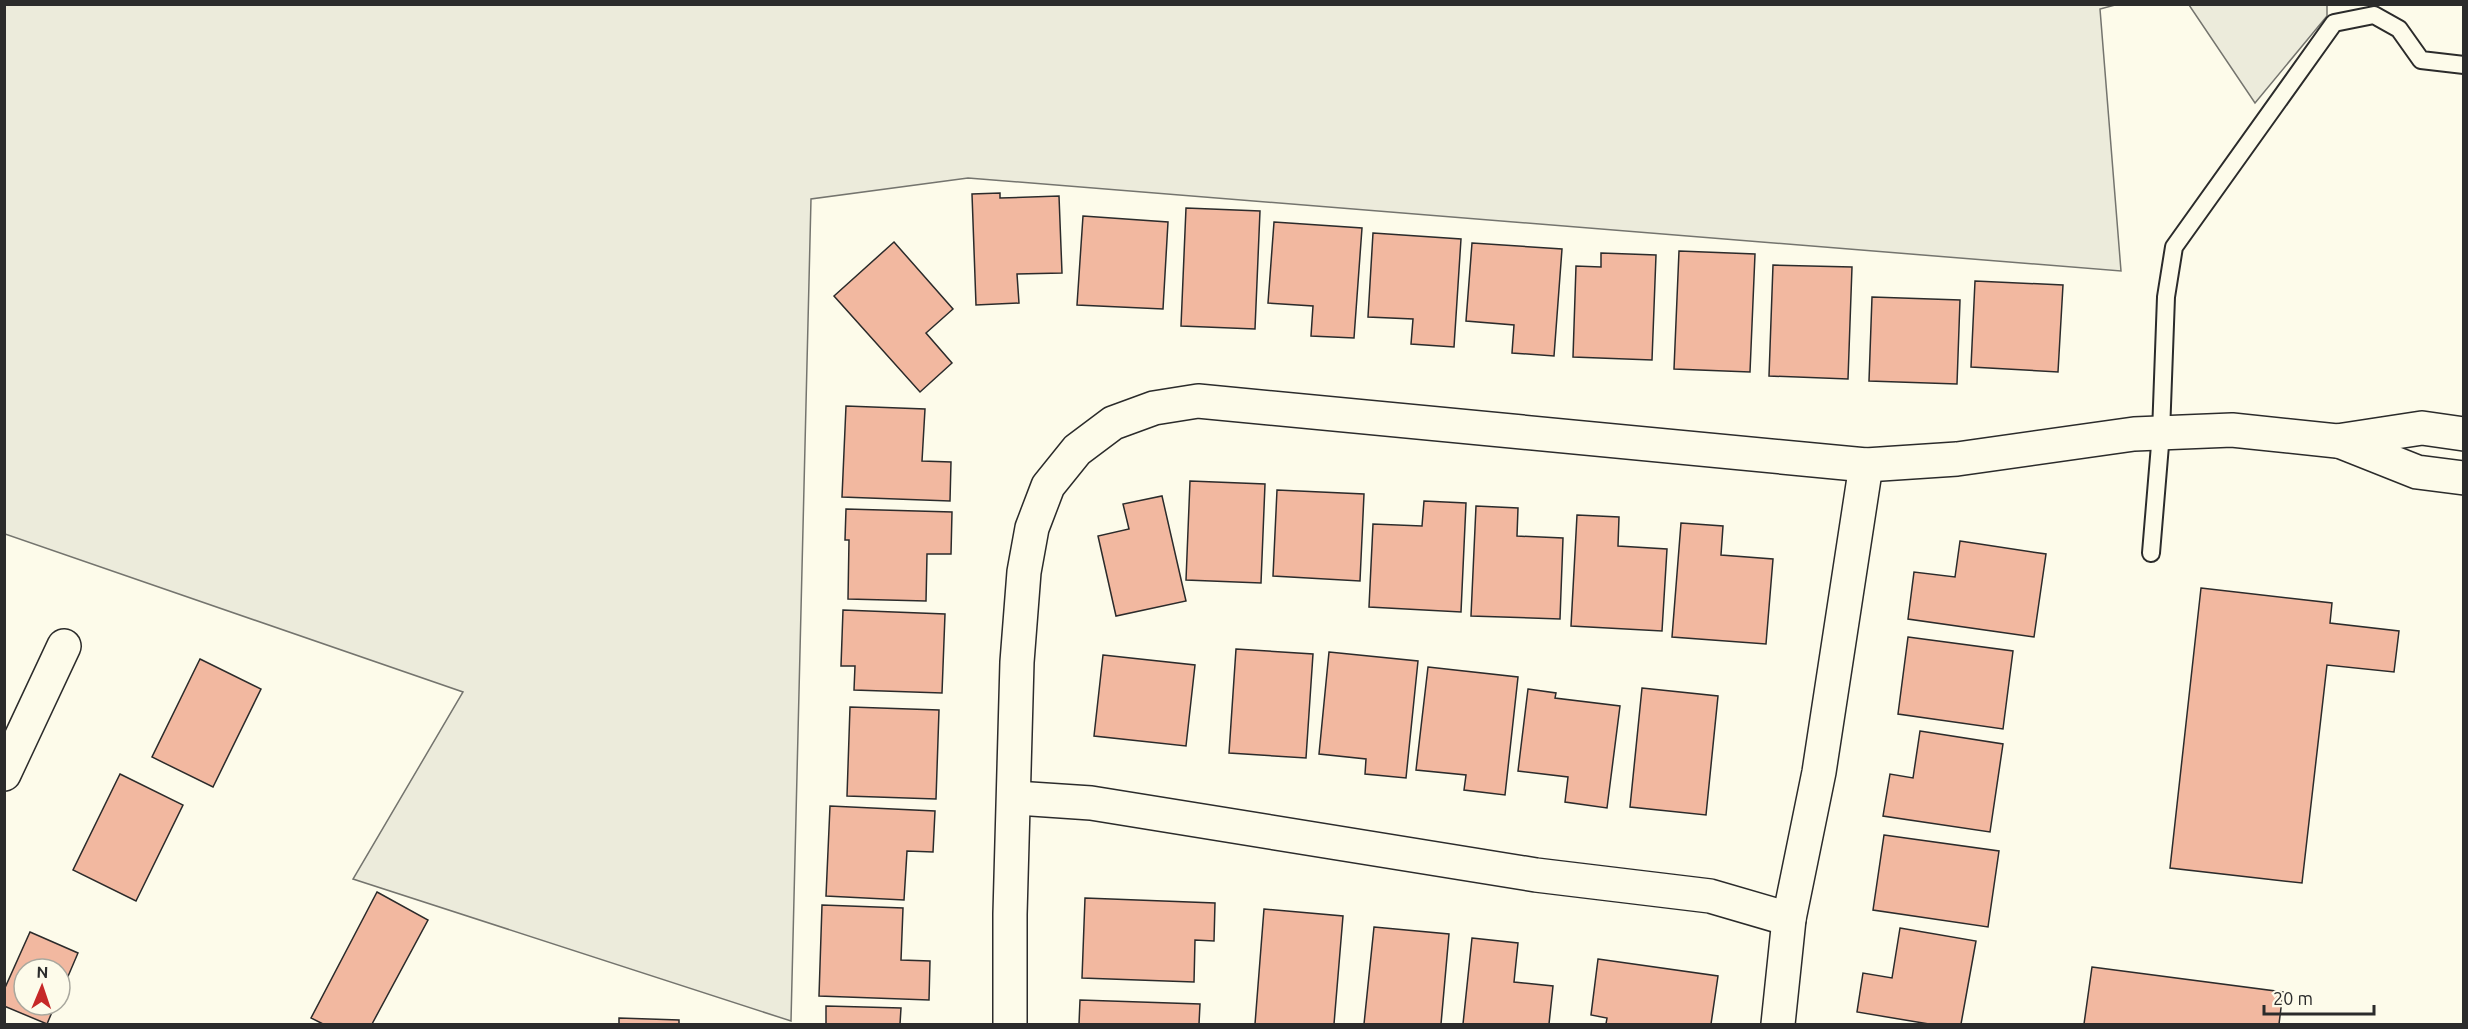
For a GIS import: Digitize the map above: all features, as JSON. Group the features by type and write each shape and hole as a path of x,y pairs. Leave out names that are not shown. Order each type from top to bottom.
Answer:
{"street":[{"path":"1010,1024 1010,914 1017,662 1024,572 1032,528 1048,486 1077,450 1113,423 1154,408 1198,401 1866,465 1957,459 2134,434 2232,430 2337,441 2422,428 2463,434"},
{"path":"2337,441 2417,472 2463,478"},
{"path":"1779,1024 1789,919 1819,772 1866,465"},
{"path":"4,774 64,646"},
{"path":"1015,798 1091,803 1536,875 1710,896 1789,919"}],"lane":[{"path":"2151,553 2161,433 2166,297 2174,247 2334,23 2374,15 2399,29 2421,60 2463,65"}],"shaded area":[{"path":"5,4 2115,5 2100,9 2121,271 968,178 811,199 791,1021 353,879 463,692 5,534"},
{"path":"2189,5 2327,5 2327,16 2255,103"}],"building":[{"path":"1000,193 1000,198 1059,196 1062,273 1017,274 1019,303 976,305 972,194"},
{"path":"1186,208 1260,211 1255,329 1181,326"},
{"path":"1083,216 1168,222 1163,309 1077,305"},
{"path":"1274,222 1362,228 1354,338 1311,336 1313,306 1268,303"},
{"path":"1373,233 1461,239 1454,347 1411,344 1413,319 1368,317"},
{"path":"894,242 953,309 926,333 952,363 920,392 834,296"},
{"path":"1472,243 1562,249 1554,356 1512,353 1514,325 1466,321"},
{"path":"1679,251 1755,254 1750,372 1674,369"},
{"path":"1601,253 1656,255 1652,360 1573,357 1576,266 1601,267"},
{"path":"1773,265 1852,267 1848,379 1769,376"},
{"path":"1975,281 2063,285 2058,372 1971,367"},
{"path":"1872,297 1960,300 1957,384 1869,381"},
{"path":"846,406 925,409 922,461 951,462 950,501 842,497"},
{"path":"1190,481 1265,484 1261,583 1186,580"},
{"path":"1277,490 1364,494 1360,581 1273,576"},
{"path":"1162,496 1186,601 1116,616 1098,536 1129,529 1123,504"},
{"path":"1424,501 1466,503 1461,612 1369,607 1373,524 1422,526"},
{"path":"1476,506 1518,508 1517,536 1563,538 1560,619 1471,616"},
{"path":"846,509 952,512 951,554 927,554 926,601 848,599 849,540 845,540"},
{"path":"1577,515 1619,517 1618,546 1667,549 1662,631 1571,626"},
{"path":"1681,523 1723,526 1721,555 1773,559 1766,644 1672,637"},
{"path":"1960,541 2046,554 2034,637 1908,619 1914,572 1955,577"},
{"path":"2201,588 2332,603 2330,623 2399,631 2394,672 2327,665 2302,883 2170,868"},
{"path":"843,610 945,614 942,693 854,690 855,666 841,666"},
{"path":"1908,637 2013,651 2003,729 1898,714"},
{"path":"1236,649 1313,654 1306,758 1229,753"},
{"path":"1329,652 1418,661 1406,778 1365,774 1366,759 1319,754"},
{"path":"1103,655 1195,665 1186,746 1094,736"},
{"path":"200,659 261,689 213,787 152,757"},
{"path":"1428,667 1518,677 1505,795 1464,790 1466,775 1416,770"},
{"path":"1642,688 1718,696 1706,815 1630,807"},
{"path":"1528,689 1556,693 1555,698 1620,706 1607,808 1565,802 1568,777 1518,771"},
{"path":"850,707 939,710 936,799 847,796"},
{"path":"1920,731 2003,744 1990,832 1883,816 1890,774 1913,778"},
{"path":"120,774 183,805 136,901 73,870"},
{"path":"830,806 935,811 933,852 907,851 904,900 826,896"},
{"path":"1884,835 1999,851 1988,927 1873,910"},
{"path":"377,892 428,920 372,1024 323,1024 311,1018"},
{"path":"1085,898 1215,903 1214,941 1195,940 1194,982 1082,978"},
{"path":"822,905 903,908 901,960 930,961 929,1000 819,996"},
{"path":"1264,909 1343,916 1334,1024 1255,1024"},
{"path":"1374,927 1449,934 1441,1024 1364,1024"},
{"path":"1900,928 1976,941 1961,1024 1929,1024 1857,1012 1863,973 1892,978"},
{"path":"30,932 78,953 72,967 72,957 19,957"},
{"path":"1472,938 1518,943 1514,982 1553,986 1549,1024 1463,1024"},
{"path":"1598,959 1718,976 1711,1024 1606,1024 1607,1018 1591,1015"},
{"path":"2092,967 2283,992 2279,1024 2084,1024"},
{"path":"12,972 12,1009 4,1006 4,990"},
{"path":"1080,1000 1200,1004 1199,1024 1079,1024"},
{"path":"826,1006 901,1008 900,1024 826,1024"},
{"path":"30,1017 50,1017 47,1024"},
{"path":"619,1018 679,1020 679,1024 619,1024"}]}
